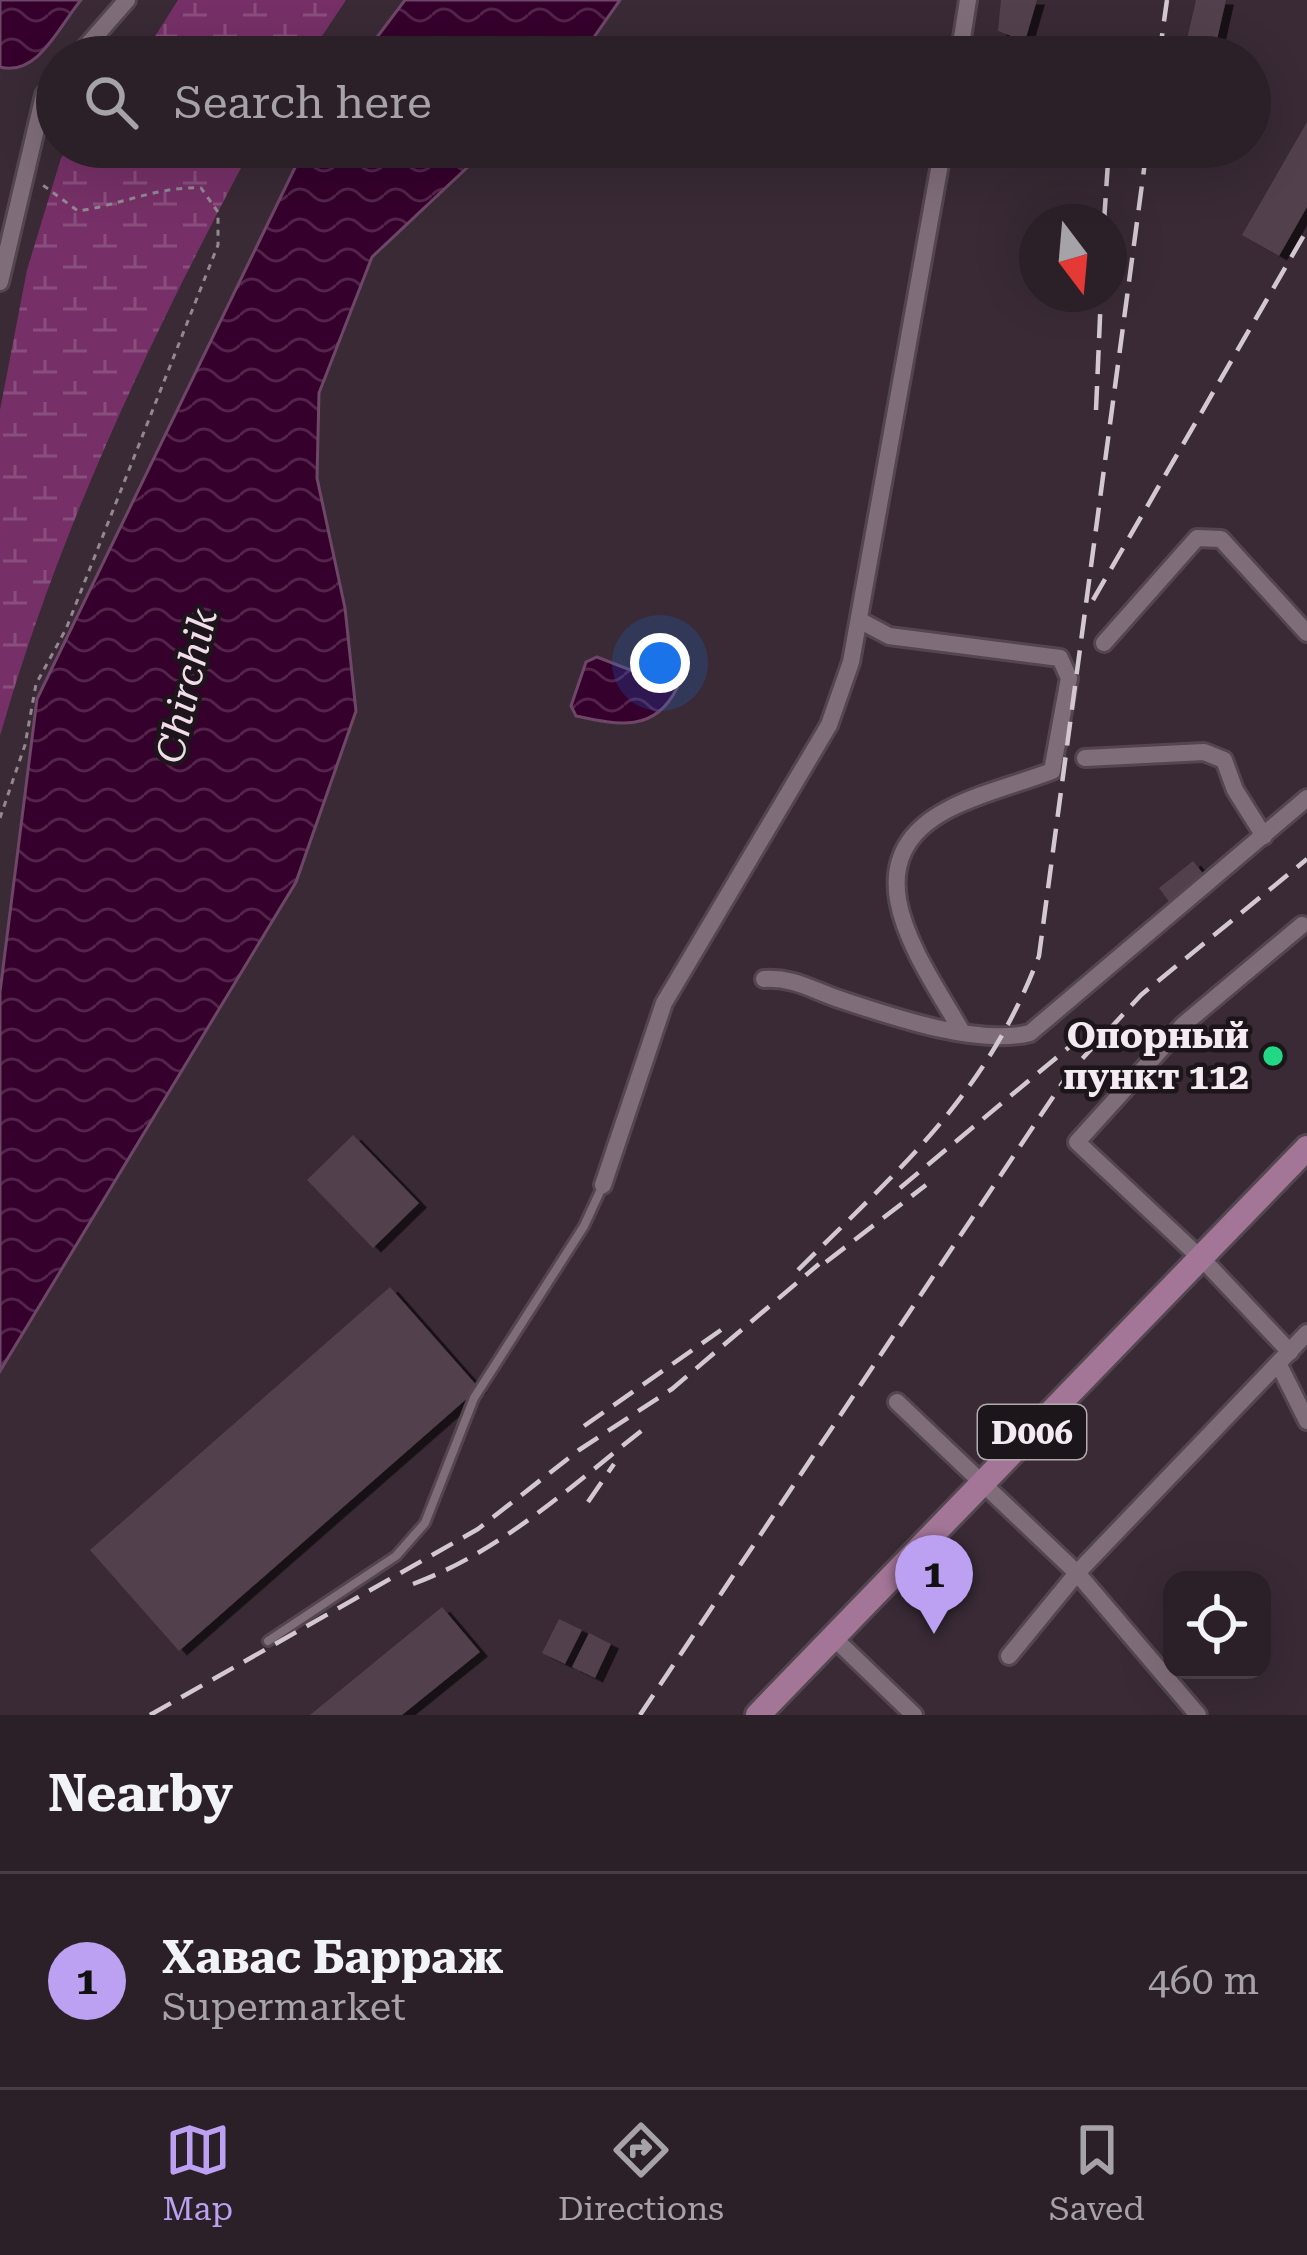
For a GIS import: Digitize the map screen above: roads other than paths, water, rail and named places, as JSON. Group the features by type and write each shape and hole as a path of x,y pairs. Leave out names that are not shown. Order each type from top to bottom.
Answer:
{"main road":[{"name":"D006","path":"773,1715 1307,1148"},
{"name":"D006","path":"1204,1262 1307,1167"},
{"name":"D006","path":"758,1715 838,1642"}],"street":[{"path":"95,36 127,0"},
{"path":"962,36 968,0"},
{"path":"0,282 36,126"},
{"path":"603,1185 664,1003 829,725 861,621 939,168"},
{"path":"1104,643 1197,538 1221,539 1307,633"},
{"path":"861,621 889,636 1060,658 1069,679 1052,771 947,810 910,836 896,872 900,922 962,1032"},
{"path":"1085,758 1204,752 1224,760 1234,790 1264,836"},
{"path":"764,979 789,977 845,1001 962,1032 1004,1040 1030,1033 1307,798"},
{"path":"1303,926 1183,1025 1077,1142 1204,1262 1284,1359 1307,1421"},
{"path":"1009,1656 1077,1573 1307,1333"},
{"path":"897,1402 1077,1573 1198,1715"},
{"path":"838,1642 914,1715"}],"lane":[{"path":"268,1641 396,1556 424,1523 474,1398 584,1226 603,1185"}],"water":[{"path":"0,0 81,0 54,36 36,36 36,58 13,68 0,67"},
{"path":"405,0 620,0 595,36 378,36"},
{"name":"Chirchik","path":"295,168 467,168 372,257 319,393 317,478 345,608 356,711 296,882 0,1371 0,992 37,699"},
{"path":"597,657 677,688 658,713 646,719 621,723 576,716 571,706 586,662"}],"railway":[{"path":"1162,36 1167,0"},
{"path":"1105,204 1108,168"},
{"path":"798,1270 906,1162 967,1090 1018,1005 1039,956 1144,168"},
{"path":"1093,600 1307,230"},
{"path":"1096,410 1100,312"},
{"path":"640,1715 1069,1073 1141,995 1307,859"},
{"path":"900,1188 1074,1043"},
{"path":"826,1262 926,1185"},
{"path":"150,1715 478,1529 579,1450 672,1389 819,1264"},
{"path":"584,1426 721,1330"},
{"path":"413,1584 506,1535 645,1428"},
{"path":"588,1502 614,1464"}],"place":[{"name":"Опорный пункт 112","path":"1273,1056"},
{"name":"Хавас Барраж","path":"934,1634"}]}
